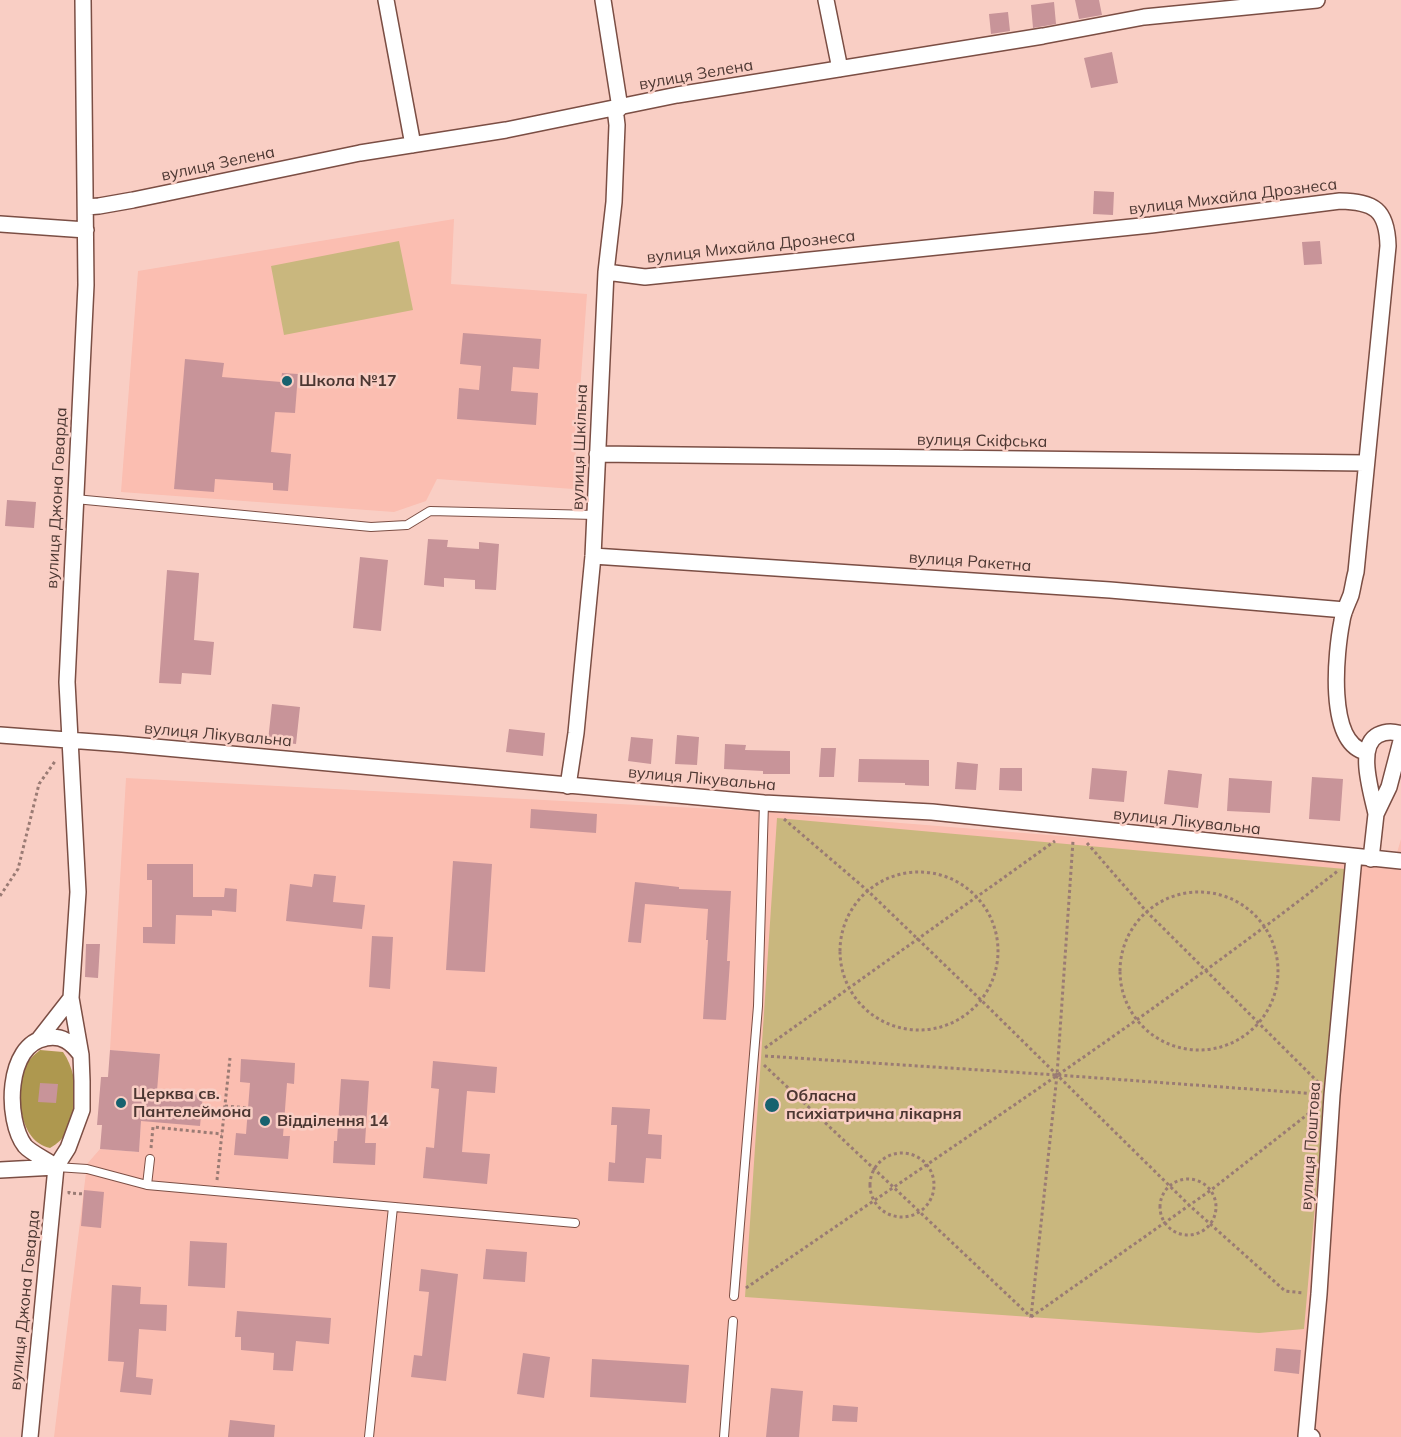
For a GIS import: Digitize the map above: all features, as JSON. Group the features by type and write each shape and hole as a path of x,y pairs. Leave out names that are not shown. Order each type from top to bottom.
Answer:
{"street":[{"name":"вулиця Джона Говарда","path":"30,1437 64,1167 82,1110 81,1055 71,998 78,892 67,682 86,285 83,0"},
{"path":"386,0 413,145"},
{"name":"вулиця Шкільна","path":"568,786 576,733 593,556 606,272 614,202 618,108 603,0"},
{"path":"826,0 840,69"},
{"name":"вулиця Зелена","path":"86,207 122,202 272,170 506,130 677,95 1043,36 1144,17 1317,0"},
{"name":"вулиця Михайла Дрознеса","path":"606,272 645,277 1151,225 1340,201 1360,202 1376,209 1383,217 1388,246 1356,572 1352,592 1342,619 1336,692 1339,716 1349,739 1357,749 1366,752"},
{"path":"0,224 86,230"},
{"name":"вулиця Скіфська","path":"597,454 1365,463"},
{"name":"вулиця Ракетна","path":"593,556 1110,590 1345,610"},
{"path":"1371,859 1376,814 1366,752 1370,742 1376,736 1389,732 1401,734"},
{"name":"вулиця Лікувальна","path":"0,735 71,739 764,803 932,812 1401,861"},
{"path":"1376,814 1389,787 1401,741"},
{"name":"вулиця Поштова","path":"1306,1436 1319,1294 1332,1095 1354,857"},
{"path":"39,1039 71,998"},
{"path":"64,1167 26,1147 15,1124 12,1104 15,1074 19,1058 29,1044 39,1039 53,1036 63,1038 81,1055"},
{"path":"42,1156 68,1149"},
{"path":"0,1170 64,1167"},
{"path":"1306,1436 1312,1437"}],"lane":[{"path":"75,499 371,527 406,525 430,511 595,515"},
{"path":"734,1296 758,1006 764,803"},
{"path":"147,1185 150,1159"},
{"path":"64,1167 87,1169 147,1185 576,1223"},
{"path":"369,1437 393,1207"},
{"path":"724,1437 733,1321"}],"path":[{"path":"0,896 18,869 39,784 71,739"},
{"path":"764,803 868,891 1169,1185 1285,1291 1319,1294"},
{"path":"754,1056 975,896 1074,828"},
{"path":"1074,828 1147,912 1332,1095"},
{"path":"1031,1317 1057,1075 1074,828"},
{"path":"734,1296 1057,1075 1264,928 1354,857"},
{"path":"928,873 955,881 975,896 992,920 998,947 994,975 981,1000 967,1014 950,1024 936,1028 909,1030 890,1024 872,1014 862,1005 849,987 842,969 841,942 849,916 868,891 901,874 928,873"},
{"path":"1205,892 1218,894 1243,905 1264,928 1274,947 1278,974 1273,1000 1258,1023 1248,1033 1231,1044 1211,1050 1197,1051 1170,1045 1158,1039 1136,1019 1124,996 1119,968 1132,927 1164,899 1178,894 1205,892"},
{"path":"754,1056 1332,1095"},
{"path":"754,1056 1031,1317"},
{"path":"216,1191 230,1058"},
{"path":"1031,1317 1211,1190 1332,1095"},
{"path":"225,1106 248,1108"},
{"path":"150,1159 153,1127 222,1134"},
{"path":"896,1153 913,1154 927,1164 932,1171 934,1188 929,1203 910,1216 894,1216 879,1208 873,1200 869,1183 874,1169 881,1160 896,1153"},
{"path":"64,1167 69,1192 84,1194"},
{"path":"1191,1179 1206,1185 1211,1190 1216,1213 1210,1224 1201,1232 1185,1235 1177,1233 1164,1223 1160,1207 1164,1192 1169,1185 1176,1181 1191,1179"}],"shaded area":[{"name":"Школа №17","path":"454,219 451,284 587,294 573,489 437,479 426,501 394,512 121,492 138,271"},
{"path":"399,241 413,310 284,335 271,266"},
{"name":"Обласна психіатрична лікарня","path":"126,778 753,811 1394,863 1401,839 1401,1437 54,1437 87,1164 100,1149 139,1152 141,1121 158,1074 160,1054 110,1050"},
{"path":"777,818 1345,869 1304,1329 1259,1333 745,1297"},
{"path":"40,1050 63,1052 69,1063 75,1090 73,1118 68,1130 50,1148 39,1144 31,1136 22,1115 22,1078 29,1060"}],"building":[{"path":"1075,0 1099,0 1102,15 1079,19"},
{"path":"1054,2 1056,24 1033,28 1031,5"},
{"path":"1008,12 1010,31 991,34 989,14"},
{"path":"1112,52 1118,83 1091,88 1084,58"},
{"path":"1094,191 1114,192 1113,215 1093,214"},
{"path":"1320,241 1322,264 1304,265 1302,242"},
{"path":"463,333 541,339 539,369 513,367 511,391 538,393 536,425 457,419 459,388 479,390 481,366 460,364"},
{"path":"185,359 224,363 222,377 281,382 282,373 298,374 295,413 275,412 271,452 291,454 288,491 273,490 273,483 215,479 214,492 174,489"},
{"path":"7,500 36,502 34,528 5,526"},
{"path":"428,539 448,540 447,547 479,549 479,542 499,544 496,590 475,589 475,580 444,578 444,587 424,585"},
{"path":"360,557 388,560 381,631 353,628"},
{"path":"167,570 199,573 194,640 214,642 211,675 182,673 181,684 159,683"},
{"path":"272,704 300,707 296,744 268,741"},
{"path":"509,729 545,733 543,756 506,752"},
{"path":"677,735 699,737 697,765 675,764"},
{"path":"631,737 653,739 651,764 628,761"},
{"path":"725,744 746,745 745,750 790,751 790,774 763,774 763,771 724,769"},
{"path":"821,748 836,748 834,777 819,777"},
{"path":"859,759 929,760 929,786 858,782"},
{"path":"957,762 978,764 976,790 955,789"},
{"path":"1000,768 1022,768 1022,791 999,790"},
{"path":"1092,768 1127,771 1124,802 1089,799"},
{"path":"1168,770 1202,774 1198,808 1164,804"},
{"path":"1312,777 1343,779 1340,821 1309,819"},
{"path":"1229,778 1272,781 1270,813 1227,811"},
{"path":"531,809 597,814 596,833 530,828"},
{"path":"453,861 492,864 485,972 446,970"},
{"path":"147,864 193,864 193,897 224,897 225,888 237,889 236,912 212,910 212,916 176,915 175,944 143,943 143,927 152,927 152,880 147,880"},
{"path":"314,874 336,876 333,902 365,905 362,929 286,921 290,884 312,887"},
{"path":"635,882 679,887 679,889 731,891 726,1020 703,1019 708,909 645,904 641,943 628,942"},
{"path":"372,936 393,937 390,989 369,987"},
{"path":"86,944 100,944 98,978 85,977"},
{"path":"110,1050 160,1054 157,1091 203,1095 200,1126 141,1121 139,1152 100,1149 102,1125 97,1125 101,1077 108,1077"},
{"name":"Відділення 14","path":"241,1059 295,1063 294,1084 287,1083 283,1136 290,1136 288,1159 234,1155 236,1133 246,1134 250,1083 240,1082"},
{"path":"433,1061 497,1067 495,1093 467,1091 462,1152 490,1154 487,1184 423,1178 426,1147 434,1148 439,1089 431,1088"},
{"path":"341,1079 369,1081 365,1143 376,1143 375,1165 333,1163 334,1141 337,1141"},
{"path":"40,1083 58,1084 56,1103 38,1102"},
{"path":"612,1107 650,1109 648,1134 662,1135 661,1159 646,1158 644,1183 608,1181 609,1162 615,1163 617,1125 611,1125"},
{"path":"84,1190 104,1192 101,1228 81,1226"},
{"path":"190,1241 227,1243 225,1288 188,1286"},
{"path":"486,1249 527,1252 525,1282 483,1279"},
{"path":"421,1269 458,1274 446,1381 411,1377 414,1355 422,1356 429,1292 419,1291"},
{"path":"112,1285 141,1287 140,1304 167,1305 166,1331 139,1329 136,1377 153,1379 151,1395 120,1392 124,1362 108,1361"},
{"path":"237,1311 331,1318 329,1344 296,1341 293,1371 273,1370 274,1353 241,1350 241,1337 235,1337"},
{"path":"1276,1348 1301,1350 1299,1374 1274,1371"},
{"path":"523,1353 550,1357 544,1398 517,1394"},
{"path":"592,1359 689,1365 686,1403 590,1397"},
{"path":"771,1388 803,1391 799,1437 766,1437"},
{"path":"833,1405 858,1407 857,1422 832,1421"},
{"path":"230,1420 275,1425 274,1437 228,1437"}],"place":[{"name":"Школа №17","path":"287,381"},
{"name":"Церква св. Пантелеймона","path":"121,1103"},
{"name":"Обласна психіатрична лікарня","path":"772,1105"},
{"name":"Відділення 14","path":"265,1121"}]}
